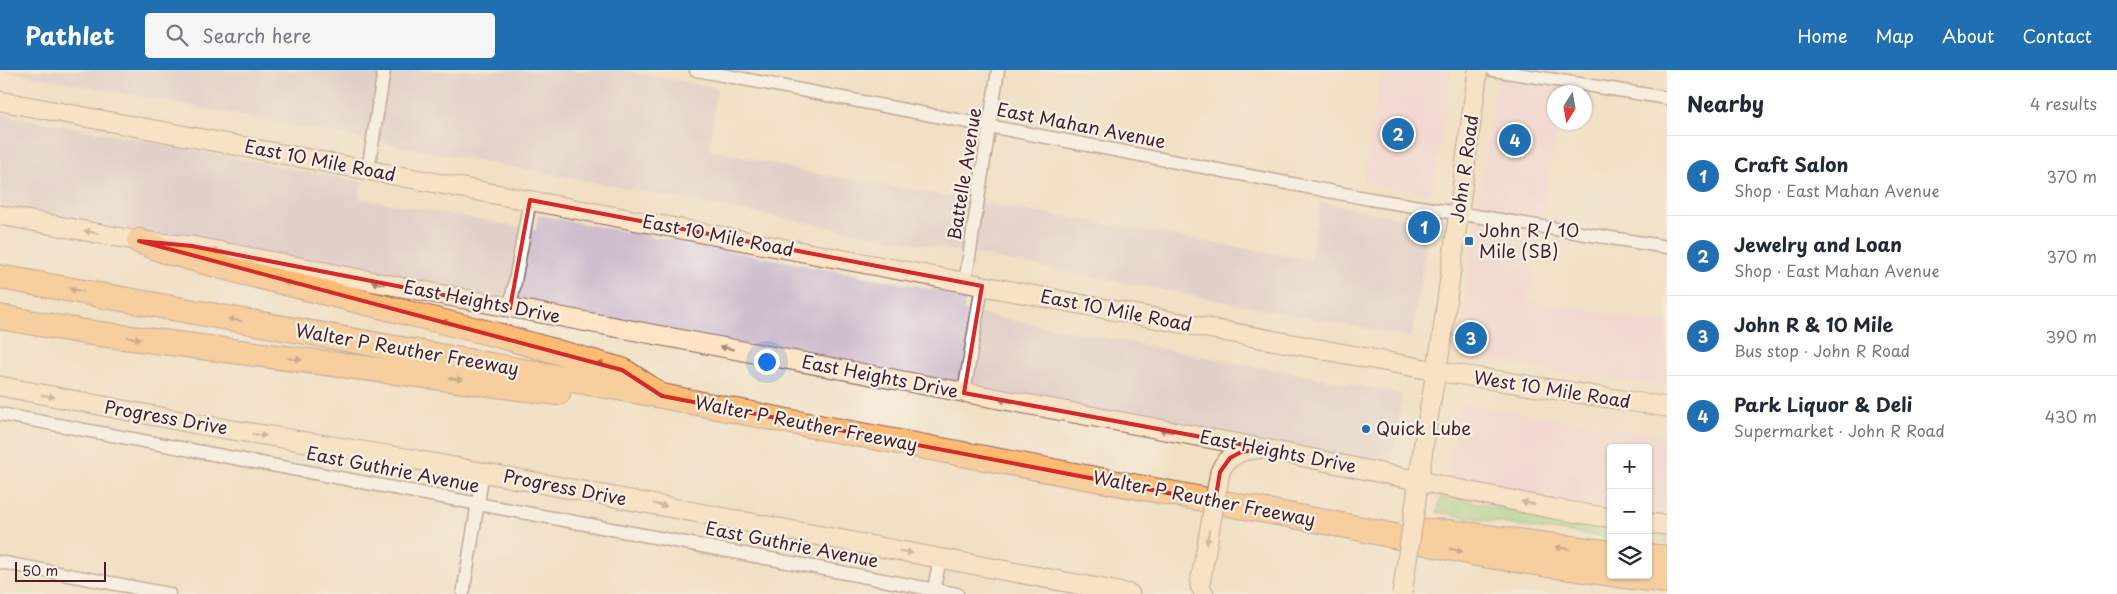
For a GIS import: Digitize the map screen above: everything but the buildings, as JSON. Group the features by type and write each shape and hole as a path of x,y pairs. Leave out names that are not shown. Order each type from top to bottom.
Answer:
{"highway":[{"path":"139,242 211,264 497,335 622,370 662,396"},
{"name":"Walter P Reuther Freeway","path":"0,277 662,396 1357,528 1482,555 1607,573"},
{"path":"0,317 85,332 792,422"},
{"path":"1357,528 1448,532 1607,552"},
{"path":"1652,556 1667,558"},
{"path":"1650,579 1667,581"}],"main road":[{"name":"John R Road","path":"1402,594 1459,215 1478,70"},
{"name":"East 10 Mile Road","path":"0,101 1436,371"},
{"name":"East Heights Drive","path":"0,215 139,242 192,246 510,308 1266,449 1554,509 1607,517"},
{"name":"West 10 Mile Road","path":"1436,371 1667,408"},
{"name":"Progress Drive","path":"0,386 196,424 483,472 1130,594"},
{"path":"1202,586 1220,472 1226,462 1235,455 1248,450 1266,449"},
{"path":"1652,523 1667,525"}],"street":[{"path":"368,170 384,70"},
{"name":"East Mahan Avenue","path":"696,70 1459,215 1667,247"},
{"name":"Battelle Avenue","path":"964,393 990,126 998,70"},
{"path":"1493,70 1667,98"},
{"path":"510,308 530,200"},
{"name":"East Guthrie Avenue","path":"0,414 934,592 957,594"},
{"path":"463,594 483,472"},
{"path":"934,592 940,558"},
{"path":"0,562 169,594"}],"highlighted area":[{"path":"530,200 982,286 964,393 1266,449 1241,452 1230,458 1220,472 1215,502 662,396 622,370 139,241 192,246 510,308"}],"shaded area":[{"path":"0,70 622,70 717,88 709,149 807,172 1310,260 1320,202 1430,223 1411,337"},
{"path":"1381,70 1452,70 1432,195 1363,183"},
{"path":"1498,70 1564,70 1562,85 1547,85 1547,130 1556,130 1529,301 1667,323 1667,387 1473,358 1459,340"},
{"path":"0,114 362,182 359,198 536,230 538,216 542,216 964,295 966,297 964,311 1402,394 1392,460 1390,464 1380,465 0,204"},
{"path":"1459,403 1667,437 1667,517 1652,515 1652,444 1607,444 1607,509 1454,480 1449,477"}],"green space":[{"path":"1441,495 1550,519 1607,527 1607,537 1531,528 1437,512"},
{"path":"1652,533 1667,535 1667,545 1652,543"}],"place":[{"name":"Jewelry and Loan","path":"1398,134"},
{"name":"Park Liquor & Deli","path":"1515,140"},
{"name":"Craft Salon","path":"1424,227"},
{"name":"John R / 10 Mile (SB)","path":"1469,241"},
{"name":"John R & 10 Mile","path":"1471,338"},
{"name":"Quick Lube","path":"1366,429"}]}
